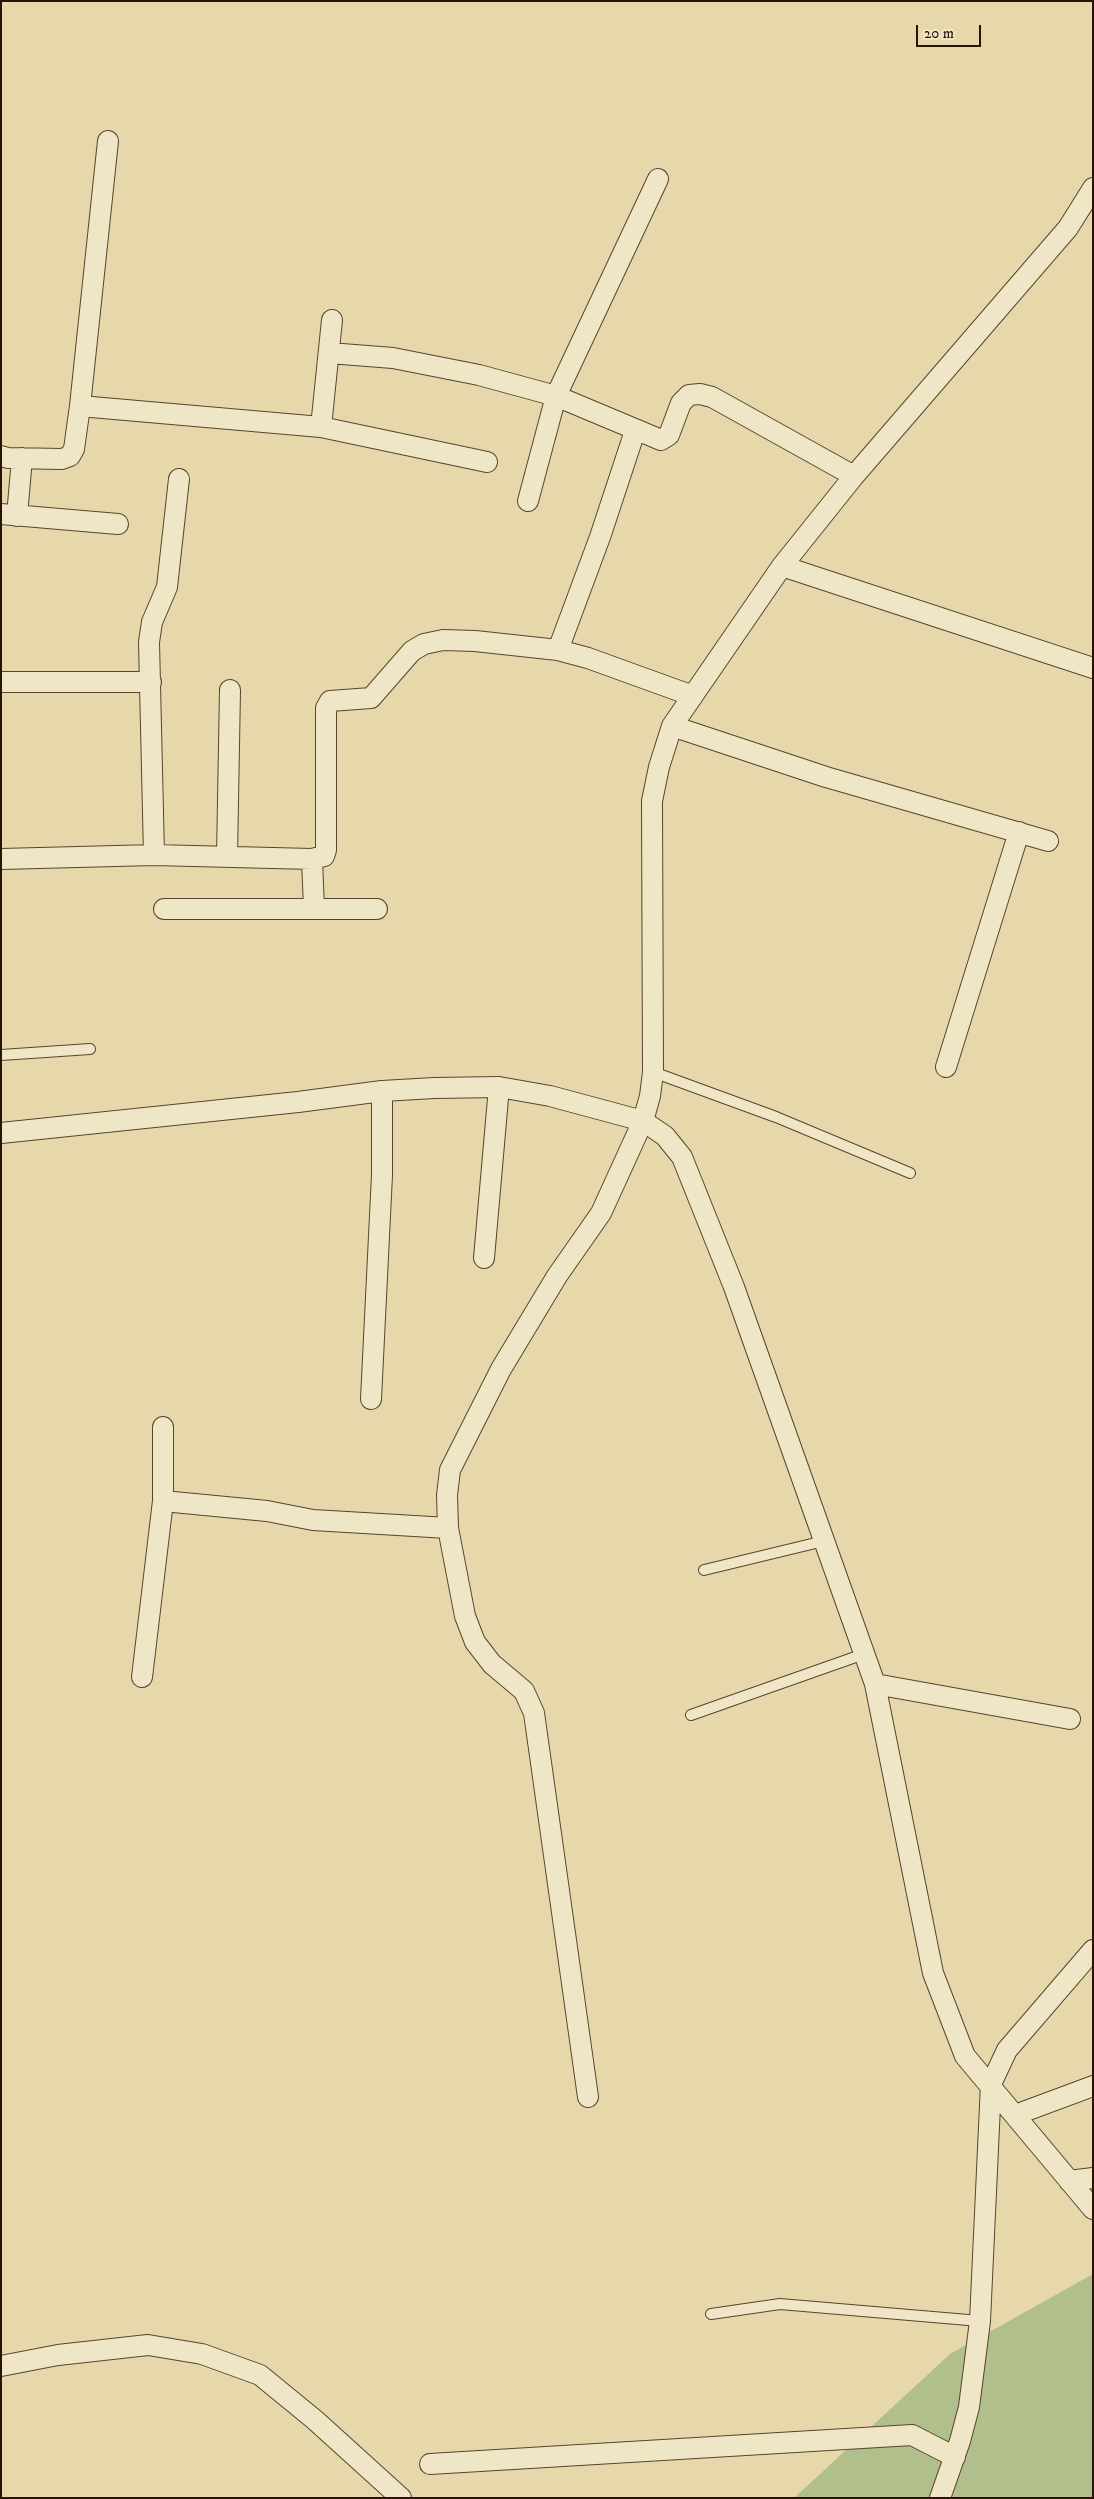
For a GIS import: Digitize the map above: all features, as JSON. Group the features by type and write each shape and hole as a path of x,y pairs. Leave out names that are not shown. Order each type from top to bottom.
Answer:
{"street":[{"path":"1,456 62,459 70,456 74,449 108,141"},
{"path":"528,502 556,396 658,179"},
{"path":"588,2097 534,1713 524,1691 492,1664 475,1642 465,1616 448,1528 447,1496 450,1470 501,1369 557,1276 601,1213 642,1121 650,1096 652,1072 652,801 659,767 672,726 782,566 854,476 1068,228 1093,188"},
{"path":"321,427 332,320"},
{"path":"329,353 429,364 480,375 556,396 635,431 661,440 669,435 681,403 688,395 700,394 712,397 854,476"},
{"path":"80,406 321,427 487,462"},
{"path":"558,650 600,537 635,431"},
{"path":"22,458 9,515 118,524"},
{"path":"154,855 149,642 152,622 167,587 179,479"},
{"path":"782,566 1093,668"},
{"path":"1,859 154,855 312,859 324,856 326,850 326,708 330,702 371,698 412,650 424,644 443,640 475,640 558,650 588,658 693,696"},
{"path":"1,682 151,682"},
{"path":"227,857 230,690"},
{"path":"672,726 826,778 1048,840"},
{"path":"946,1067 1019,832"},
{"path":"312,859 314,909"},
{"path":"164,909 377,909"},
{"path":"484,1258 499,1087"},
{"path":"1,1133 298,1102 382,1091 499,1087 550,1096 642,1121 664,1136 682,1157 734,1287 875,1684 933,1973 965,2056 991,2084 1093,2209"},
{"path":"371,1399 382,1175 382,1091"},
{"path":"142,1677 163,1501 163,1427"},
{"path":"163,1501 267,1511 313,1520 448,1528"},
{"path":"875,1684 1070,1719"},
{"path":"940,2498 955,2457 969,2407 980,2321 991,2084 1007,2050 1093,1950"},
{"path":"1015,2115 1093,2086"},
{"path":"1069,2181 1093,2178"},
{"path":"1,2366 58,2355 148,2345 202,2354 260,2375 315,2420 401,2498"},
{"path":"430,2464 912,2435 955,2457"}],"lane":[{"path":"1,1055 90,1049"},
{"path":"652,1072 776,1117 910,1173"},
{"path":"704,1570 824,1541"},
{"path":"691,1715 864,1654"},
{"path":"710,2314 780,2304 980,2321"}],"green space":[{"path":"1093,2274 1093,2498 794,2498 950,2354"}]}
